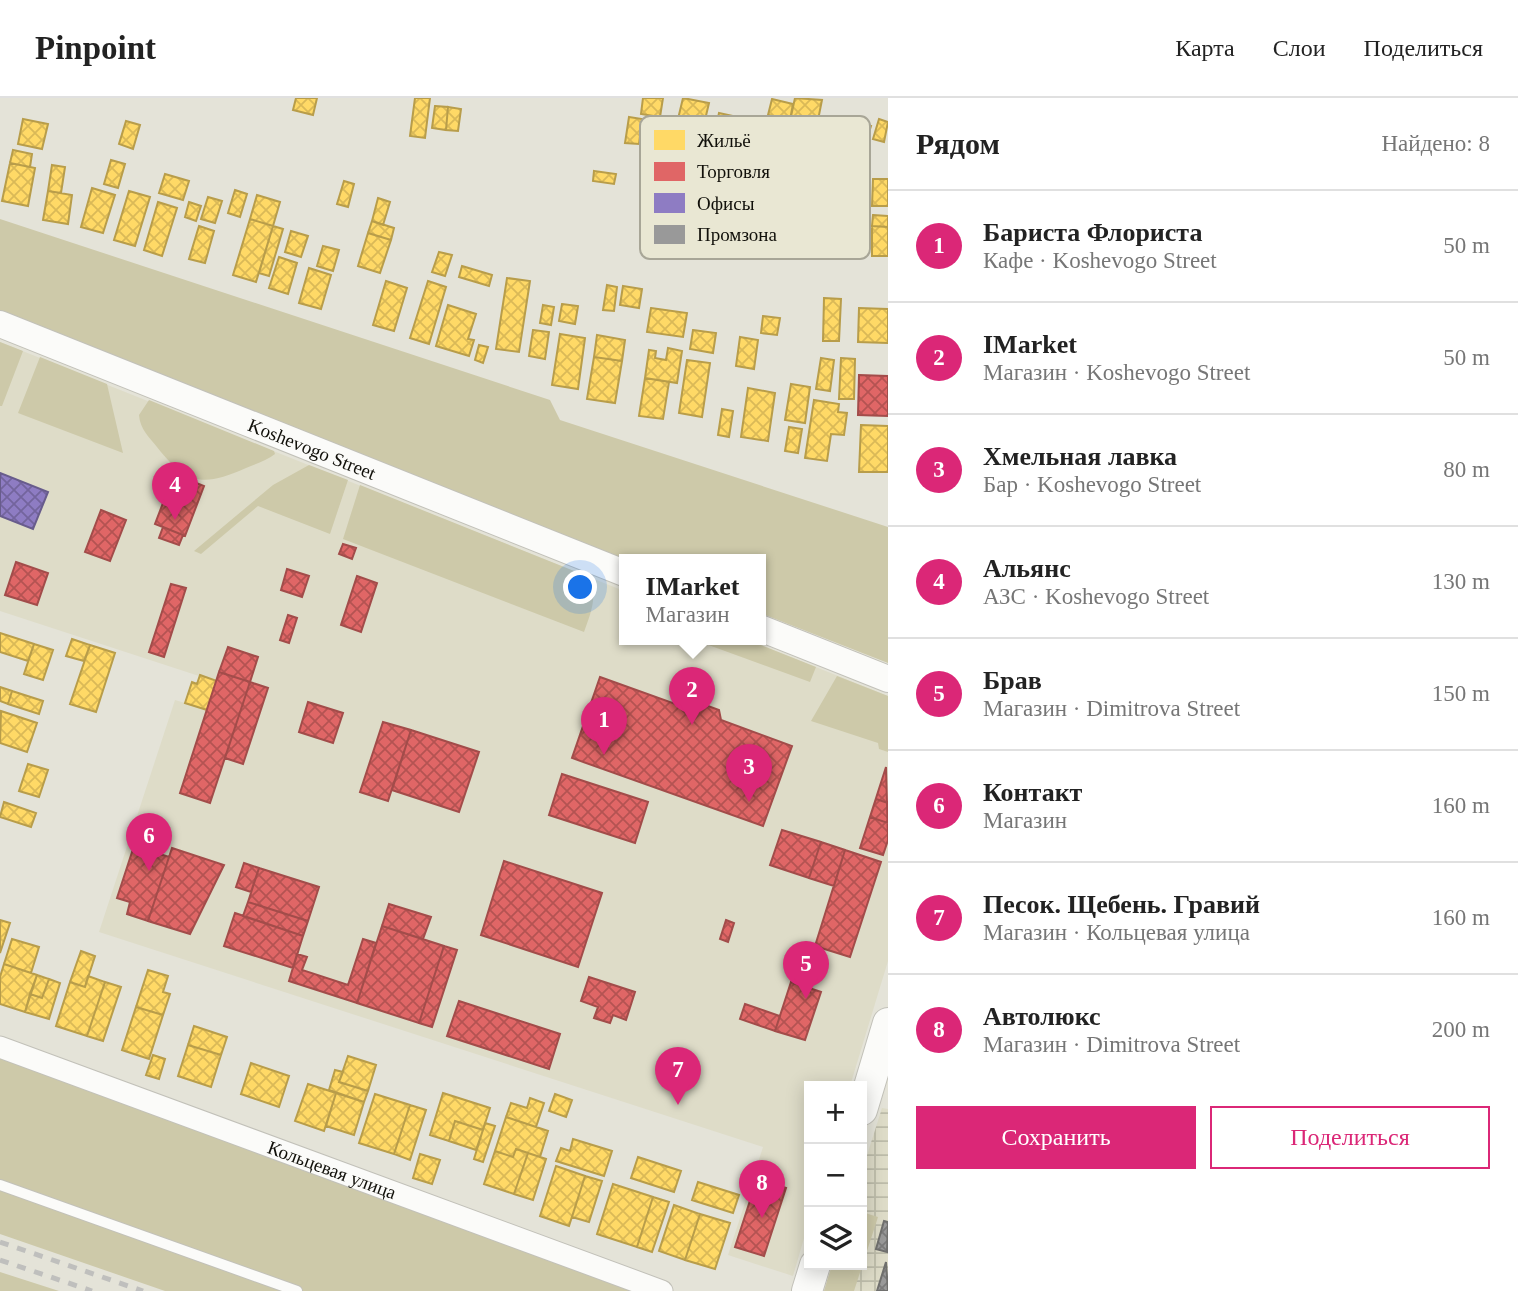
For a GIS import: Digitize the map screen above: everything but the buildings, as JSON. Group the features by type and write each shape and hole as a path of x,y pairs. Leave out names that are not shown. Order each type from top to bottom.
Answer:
{"main road":[{"path":"867,1093 888,1023"},
{"path":"807,1291 813,1270"}],"street":[{"name":"Koshevogo Street","path":"0,324 619,571"},
{"path":"766,630 888,679"},
{"name":"Кольцевая улица","path":"0,1047 663,1291"}],"lane":[{"path":"0,1185 297,1291"}],"shaded area":[{"path":"0,219 550,400 560,420 888,527 888,663 766,615 766,554 619,554 619,557 0,311"},
{"path":"0,342 619,589 619,645 761,645 888,696 888,961 852,1081 804,1081 804,1238 793,1276 728,1255 763,1147 99,932 175,700 185,703 192,682 197,683 199,676 0,611"},
{"path":"0,342 23,351 2,406 0,406"},
{"path":"40,357 107,384 123,453 18,413"},
{"path":"149,400 274,451 275,454 218,478 207,480 187,475 168,460 143,429 139,415"},
{"path":"309,465 348,480 330,534 258,506 201,554 194,551 273,485"},
{"path":"360,485 589,577 593,598 584,632 343,539"},
{"path":"708,645 761,645 816,667 810,682"},
{"path":"837,676 888,696 888,752 879,749 878,743 811,721"},
{"path":"0,1055 641,1291 165,1291 0,1234"},
{"path":"882,1108 888,1109 888,1291 824,1291 830,1270 867,1270 867,1155"},
{"path":"867,1214 878,1217 867,1251"},
{"path":"830,1270 861,1270 854,1291 824,1291"},
{"path":"0,1272 59,1291 0,1291"}],"railway":[{"path":"0,1242 143,1291"},
{"path":"0,1260 92,1291"}],"place":[{"name":"Альянс","path":"175,520"},
{"name":"IMarket","path":"692,725"},
{"name":"Бариста Флориста","path":"604,755"},
{"name":"Хмельная лавка","path":"749,802"},
{"name":"Контакт","path":"149,871"},
{"name":"Брав","path":"806,999"},
{"name":"Песок. Щебень. Гравий","path":"678,1105"},
{"name":"Автолюкс","path":"762,1218"}]}
